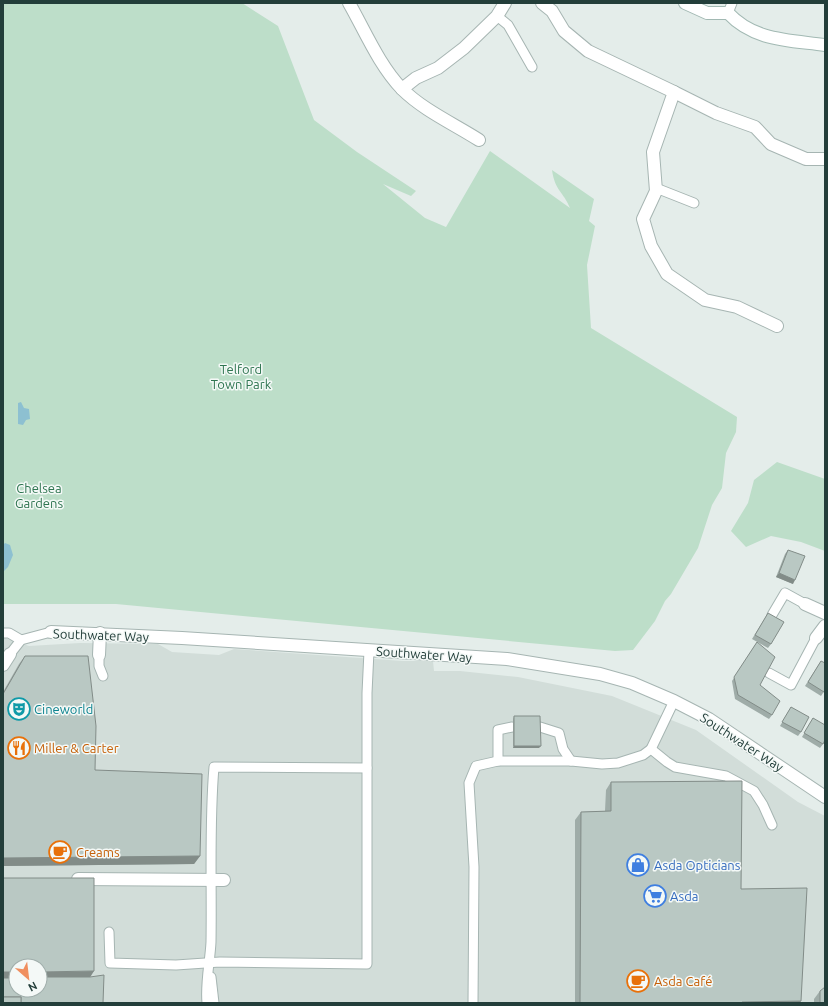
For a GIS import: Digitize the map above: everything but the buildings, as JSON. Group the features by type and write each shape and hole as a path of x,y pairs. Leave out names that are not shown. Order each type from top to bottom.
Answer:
{"street":[{"path":"349,3 389,73 402,89 416,101 479,140"},
{"path":"402,89 416,78 438,68 464,48 497,16 505,3"},
{"path":"542,3 552,11 564,31 588,51 716,113 755,127 771,144 806,159 825,160"},
{"path":"685,3 708,13 730,8 738,24 756,34 772,38 825,45"},
{"path":"674,92 653,152 656,188 643,220 651,246 667,274 705,300 737,307 777,326"},
{"path":"805,604 825,613"},
{"path":"816,638 825,626"},
{"name":"Southwater Way","path":"51,632 100,633 507,659 600,674 632,683 674,700 718,725 825,797"},
{"path":"99,655 100,633"},
{"path":"3,665 10,654"},
{"path":"65,879 224,880"}],"lane":[{"path":"497,16 508,25 532,67"},
{"path":"656,188 694,203"},
{"path":"772,614 785,593 805,604"},
{"name":"Southwater Way","path":"21,640 51,632"},
{"path":"3,633 9,633 21,640 10,654"},
{"path":"769,673 791,685 816,638"},
{"path":"108,932 110,963 367,964 367,768 369,651"},
{"path":"99,655 99,666 103,676"},
{"path":"473,1003 474,867 469,783 476,766 498,761 571,761 602,764 618,763 643,754 651,749 674,700"},
{"path":"498,761 498,730 512,727"},
{"path":"540,727 559,733 563,748 571,761"},
{"path":"651,749 675,767 722,775 754,791 763,805 772,825"},
{"path":"214,1003 210,963 210,880 214,767 367,768"},
{"path":"207,1003 206,987 210,963"}],"shaded area":[{"path":"3,633 5,638 29,646 80,643 158,644 172,652 219,655 234,649 403,661 433,661 434,671 460,671 518,677 612,696 696,730 798,802 825,816 825,1003 3,1003"}],"green space":[{"name":"Telford Town Park","path":"3,3 242,3 278,26 314,120 357,152 416,191 411,196 383,184 425,218 446,227 490,151 570,208 557,187 552,170 594,199 589,221 595,226 587,265 591,328 737,417 736,432 726,453 722,488 712,505 698,548 671,594 665,601 655,621 633,650 615,651 116,604 3,604"},
{"path":"777,462 825,479 825,551 801,542 771,536 746,547 731,531 748,503 754,480"}],"water":[{"path":"21,402 24,408 29,409 30,419 26,420 23,425 18,424 18,403"},
{"path":"5,543 10,545 13,555 8,567 3,572 3,545"}],"place":[{"name":"Cineworld","path":"19,709"},
{"name":"Miller & Carter","path":"19,748"},
{"name":"Creams","path":"60,852"},
{"name":"Asda Opticians","path":"638,865"},
{"name":"Asda","path":"655,896"},
{"name":"Asda Café","path":"638,981"}],"park label":[{"name":"Chelsea Gardens","path":"39,496"}]}
